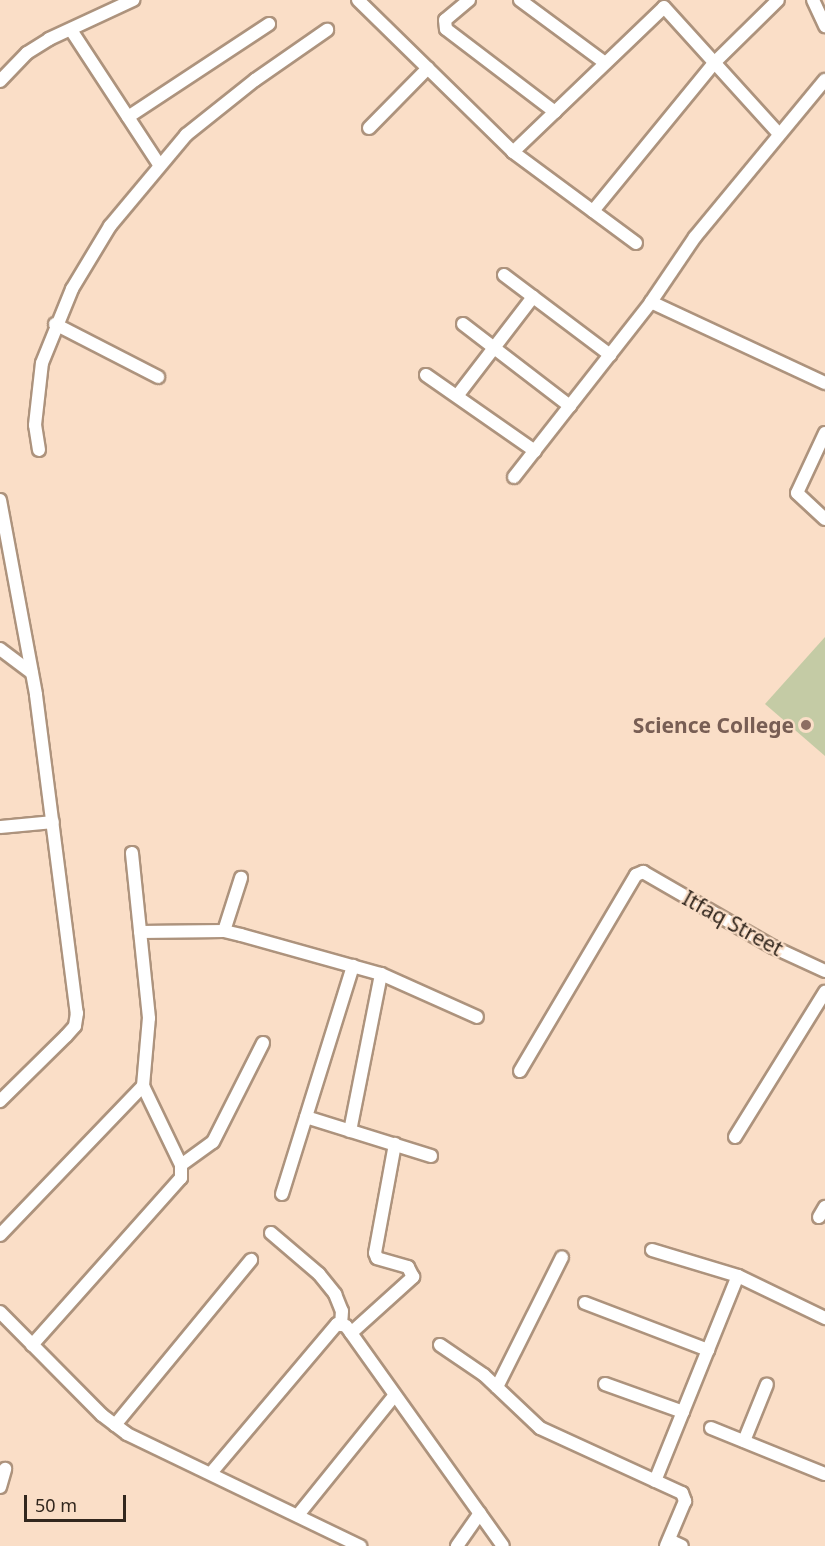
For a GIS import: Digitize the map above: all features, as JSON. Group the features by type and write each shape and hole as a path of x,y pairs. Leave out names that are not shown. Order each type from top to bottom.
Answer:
{"street":[{"path":"0,81 27,53 133,0"},
{"path":"358,0 513,152 636,243"},
{"path":"469,0 445,20 446,29 555,112"},
{"path":"520,0 605,63"},
{"path":"593,212 715,62 778,0"},
{"path":"813,0 825,26"},
{"path":"513,152 664,7 779,134"},
{"path":"128,117 270,24"},
{"path":"71,30 158,163"},
{"path":"39,450 38,391 55,324 110,226 158,163 209,115 327,30"},
{"path":"369,128 428,68"},
{"path":"514,477 651,302 696,237 825,80"},
{"path":"504,275 610,355"},
{"path":"457,396 533,297"},
{"path":"651,302 825,383"},
{"path":"55,324 158,377"},
{"path":"463,324 570,406"},
{"path":"426,375 535,451"},
{"path":"825,433 796,493 825,519"},
{"path":"0,500 32,673 77,1013 75,1026 0,1101"},
{"path":"0,649 32,673"},
{"path":"0,827 53,822"},
{"path":"32,1345 176,1189 181,1165 143,1086 149,1018 132,853"},
{"name":"Itfaq Street","path":"520,1071 636,875 643,872 773,947 825,971"},
{"path":"224,931 241,878"},
{"path":"140,932 224,931 381,974 477,1017"},
{"path":"282,1194 353,966"},
{"path":"350,1131 381,974"},
{"path":"735,1137 825,992"},
{"path":"181,1165 213,1142 263,1043"},
{"path":"0,1235 143,1086"},
{"path":"306,1117 431,1156"},
{"path":"346,1329 413,1277 408,1268 377,1258 375,1253 395,1144"},
{"path":"271,1233 319,1274 335,1294 346,1329 503,1546"},
{"path":"652,1250 738,1276 825,1318"},
{"path":"496,1387 562,1257"},
{"path":"116,1425 251,1260"},
{"path":"655,1481 738,1276"},
{"path":"585,1303 708,1350"},
{"path":"0,1312 116,1425 360,1546"},
{"path":"211,1473 333,1326 346,1329"},
{"path":"440,1345 496,1387 540,1428 686,1496 667,1543 682,1546"},
{"path":"605,1384 683,1412"},
{"path":"744,1442 767,1384"},
{"path":"298,1515 395,1395"},
{"path":"711,1428 825,1473"},
{"path":"0,1487 5,1469"},
{"path":"458,1546 480,1513"}],"green space":[{"name":"Science College","path":"825,637 825,756 765,704"}],"place":[{"name":"Science College","path":"806,725"}]}
